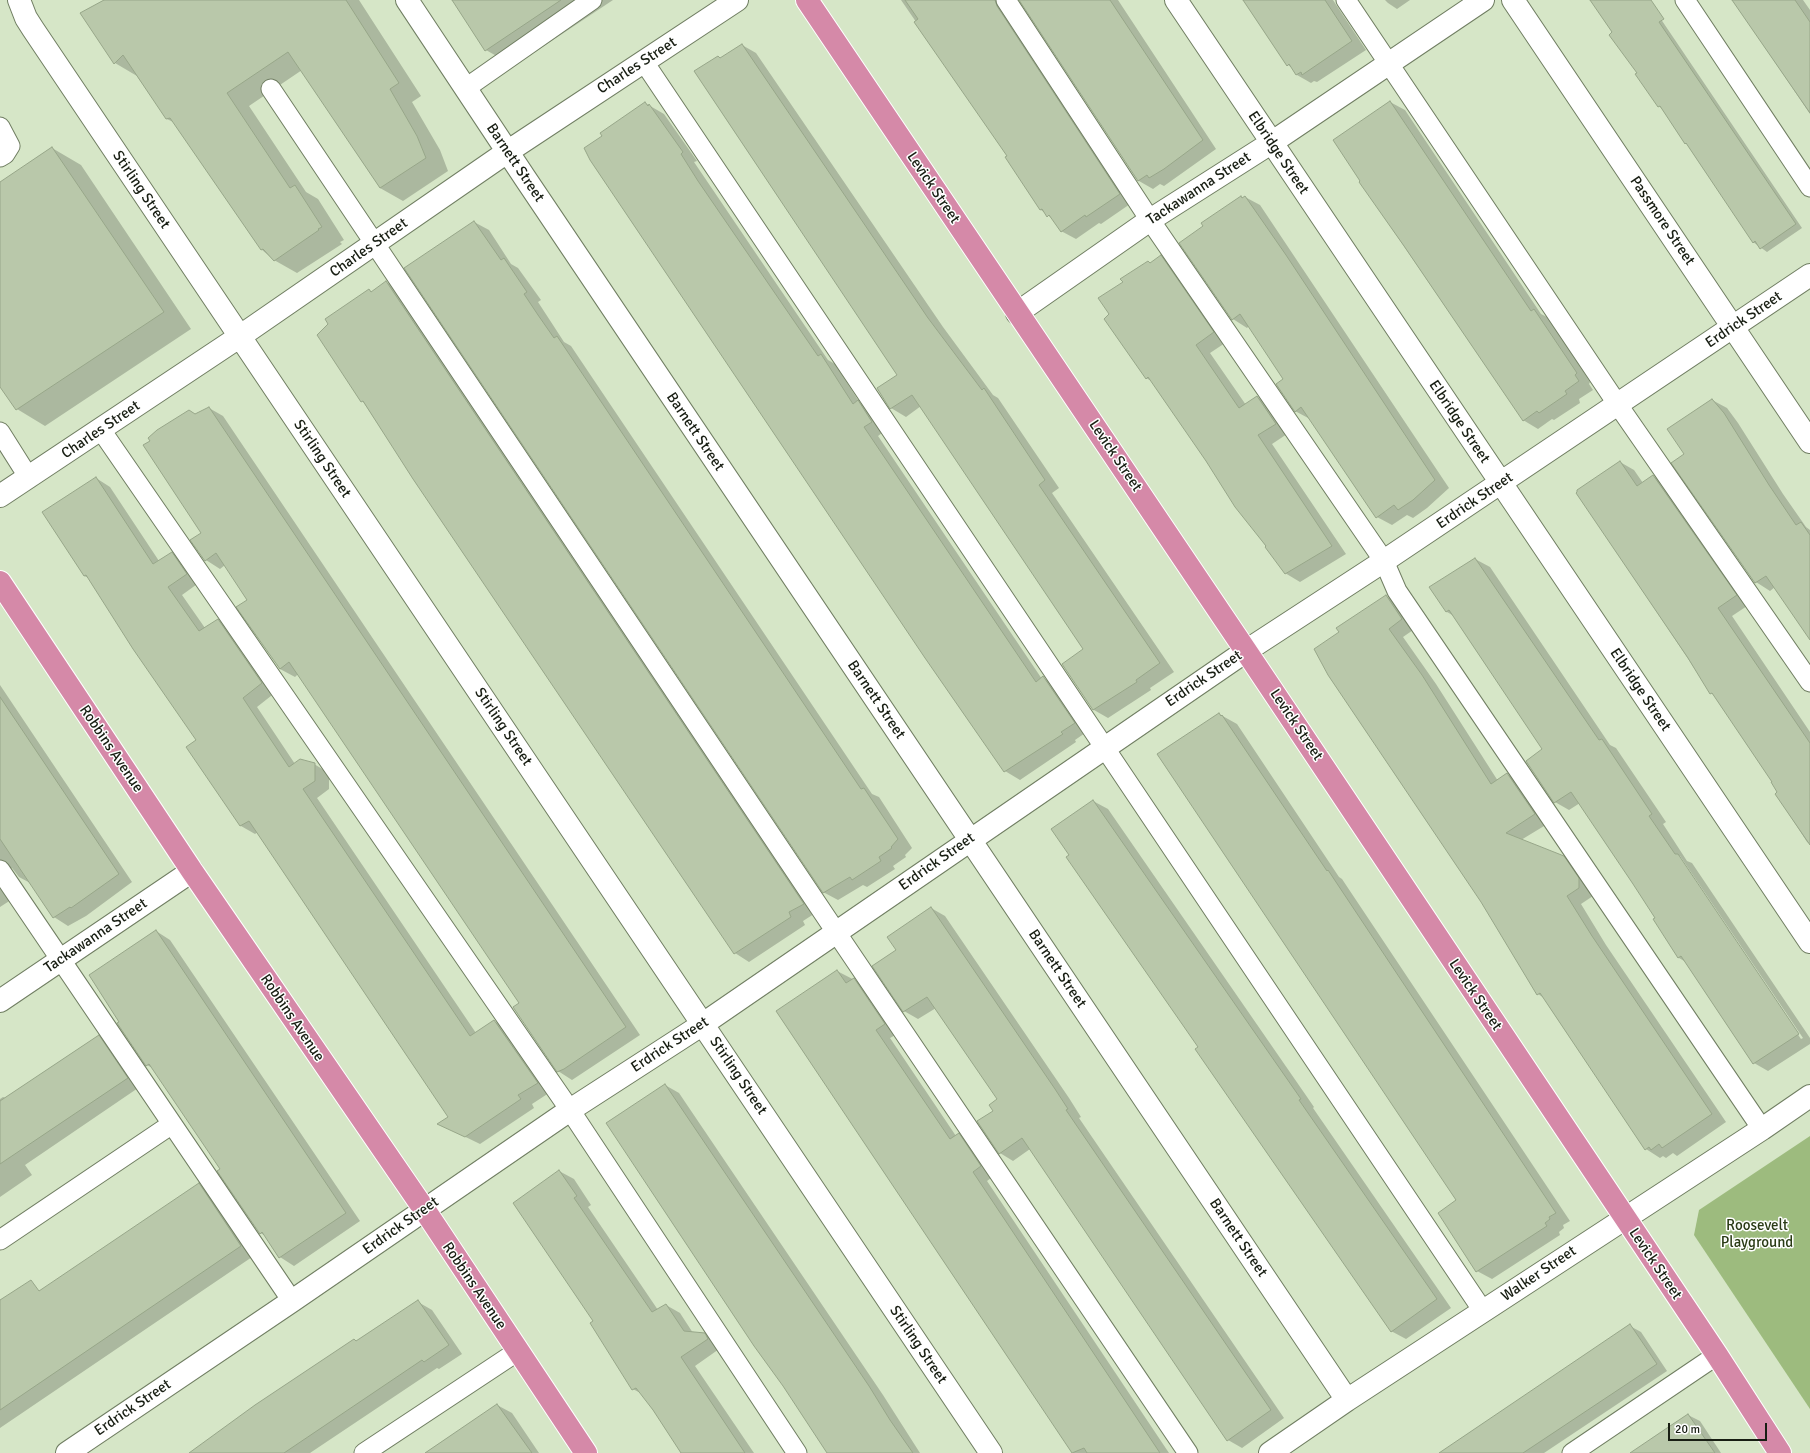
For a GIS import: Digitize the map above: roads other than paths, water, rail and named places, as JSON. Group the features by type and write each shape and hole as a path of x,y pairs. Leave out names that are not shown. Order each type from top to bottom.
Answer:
{"highway":[{"name":"Levick Street","path":"808,0 1017,313 1246,651 1624,1218 1717,1354 1780,1453"},
{"name":"Robbins Avenue","path":"0,582 192,871 424,1209 586,1453"}],"street":[{"name":"Stirling Street","path":"19,0 26,18 239,337 991,1453"},
{"name":"Barnett Street","path":"407,0 507,152 1347,1400"},
{"name":"Charles Street","path":"0,496 239,337 507,152 737,0"},
{"name":"Elbridge Street","path":"1176,0 1810,942"},
{"name":"Tackawanna Street","path":"1017,313 1150,220 1271,143 1483,0"},
{"name":"Passmore Street","path":"1513,0 1810,442"},
{"name":"Erdrick Street","path":"66,1453 292,1301 570,1110 703,1024 970,839 1246,651 1618,405 1810,275"},
{"name":"Tackawanna Street","path":"0,1001 192,871"},
{"name":"Walker Street","path":"1270,1453 1347,1400 1762,1129 1810,1096"}],"lane":[{"path":"466,88 592,0"},
{"path":"1006,0 1150,220 1384,561 1397,592 1762,1129"},
{"path":"1346,0 1618,405 1810,682"},
{"path":"1685,0 1810,187"},
{"path":"644,62 1483,1311"},
{"path":"271,89 376,243 836,932 1188,1453"},
{"path":"0,127 10,146 5,154 0,157"},
{"path":"101,430 570,1110 797,1453"},
{"path":"0,432 29,478"},
{"path":"0,870 292,1301"},
{"path":"0,1240 172,1124"},
{"path":"364,1453 518,1351"},
{"path":"1572,1453 1717,1354"}],"park label":[{"name":"Roosevelt Playground","path":"1757,1234"}]}
